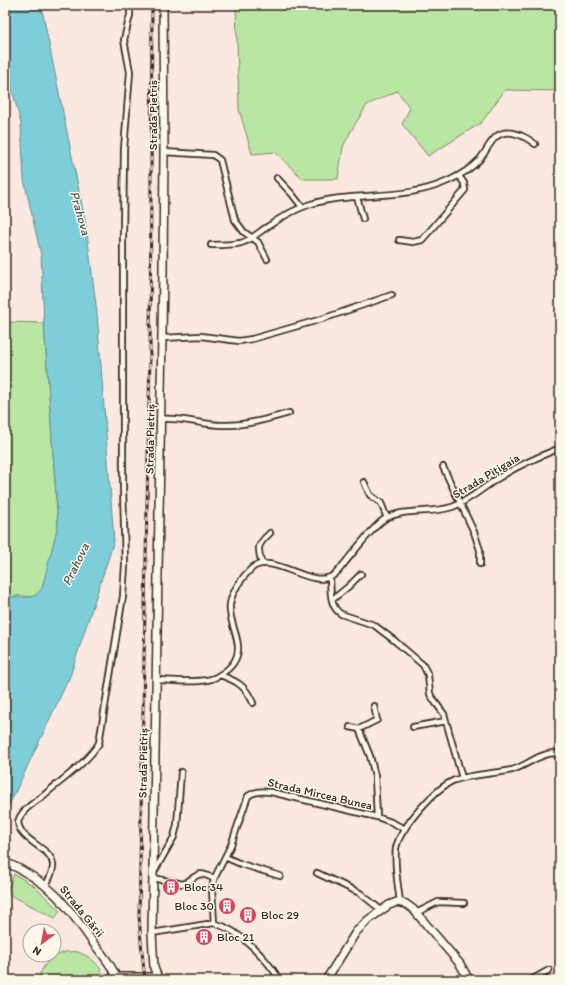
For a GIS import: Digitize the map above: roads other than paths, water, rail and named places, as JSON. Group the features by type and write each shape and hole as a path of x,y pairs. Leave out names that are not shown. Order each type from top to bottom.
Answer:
{"main road":[{"name":"Strada Pietriș","path":"158,978 154,968 152,932 163,338 163,5"},
{"name":"Strada Gării","path":"5,862 46,885 59,897 102,954 117,979"},
{"path":"326,980 359,928 381,910 393,903 400,902 410,906 460,964 469,980"},
{"path":"117,979 158,978"}],"street":[{"path":"46,885 52,870 52,860 20,830 18,822 24,812 71,773 99,743 124,596 124,149 130,72 124,40 130,15 130,5"},
{"path":"211,245 235,244 243,242 277,220 318,202 357,197 394,195 438,186 459,176 477,162 495,138 502,134 518,134 524,136 535,144"},
{"path":"164,152 213,155 220,160 232,213 235,220 244,232 258,242 267,259"},
{"path":"399,240 418,242 425,238 465,190 464,183 459,176"},
{"path":"277,178 292,194 302,208"},
{"path":"357,197 363,219"},
{"path":"163,338 201,336 239,341 252,339 322,319 392,295"},
{"path":"161,419 175,419 223,426 289,413"},
{"name":"Strada Pițigaia","path":"330,578 339,570 377,526 387,518 401,514 441,510 460,504 506,474 560,448"},
{"path":"443,468 474,532 480,550 480,564"},
{"path":"364,482 370,495 381,503 387,518"},
{"path":"262,564 258,548 261,542 270,533"},
{"path":"156,680 208,680 220,675 234,664 238,653 237,638 230,609 233,596 252,568 262,564 273,565 309,576 330,578 332,600 334,608 337,612 374,625 395,641 423,666 428,675 430,694 444,714 462,778"},
{"path":"332,600 361,574"},
{"path":"220,675 237,682 249,692 253,703"},
{"path":"350,727 359,729 377,720 374,706"},
{"path":"413,727 446,721"},
{"path":"359,729 370,756 375,776 376,817"},
{"path":"400,902 396,853 399,840 404,829 439,790 453,781 462,778 512,770 548,753 554,753 560,758"},
{"path":"181,772 177,825 174,837 153,876 183,884 197,875 204,875 214,879 212,890 214,923"},
{"name":"Strada Mircea Bunea","path":"214,879 231,845 244,804 248,796 254,792 271,792 376,817 391,822 404,829"},
{"path":"225,857 241,864 280,876"},
{"path":"317,873 360,893 381,910"},
{"path":"416,913 438,902 464,903"},
{"path":"152,932 214,923 228,928 266,960 280,980"},
{"path":"531,980 549,970"}],"water":[{"name":"Prahova","path":"5,5 41,5 86,225 97,313 114,541 70,676 5,814 5,613 7,601 9,597 31,597 38,593 42,588 58,525 44,323 41,255 24,180 21,124 5,62"}],"railway":[{"path":"145,980 139,916 150,353 152,5"}],"place":[{"name":"Bloc 34","path":"171,887"},
{"name":"Bloc 30","path":"227,906"},
{"name":"Bloc 29","path":"248,915"},
{"name":"Bloc 21","path":"204,937"}]}
